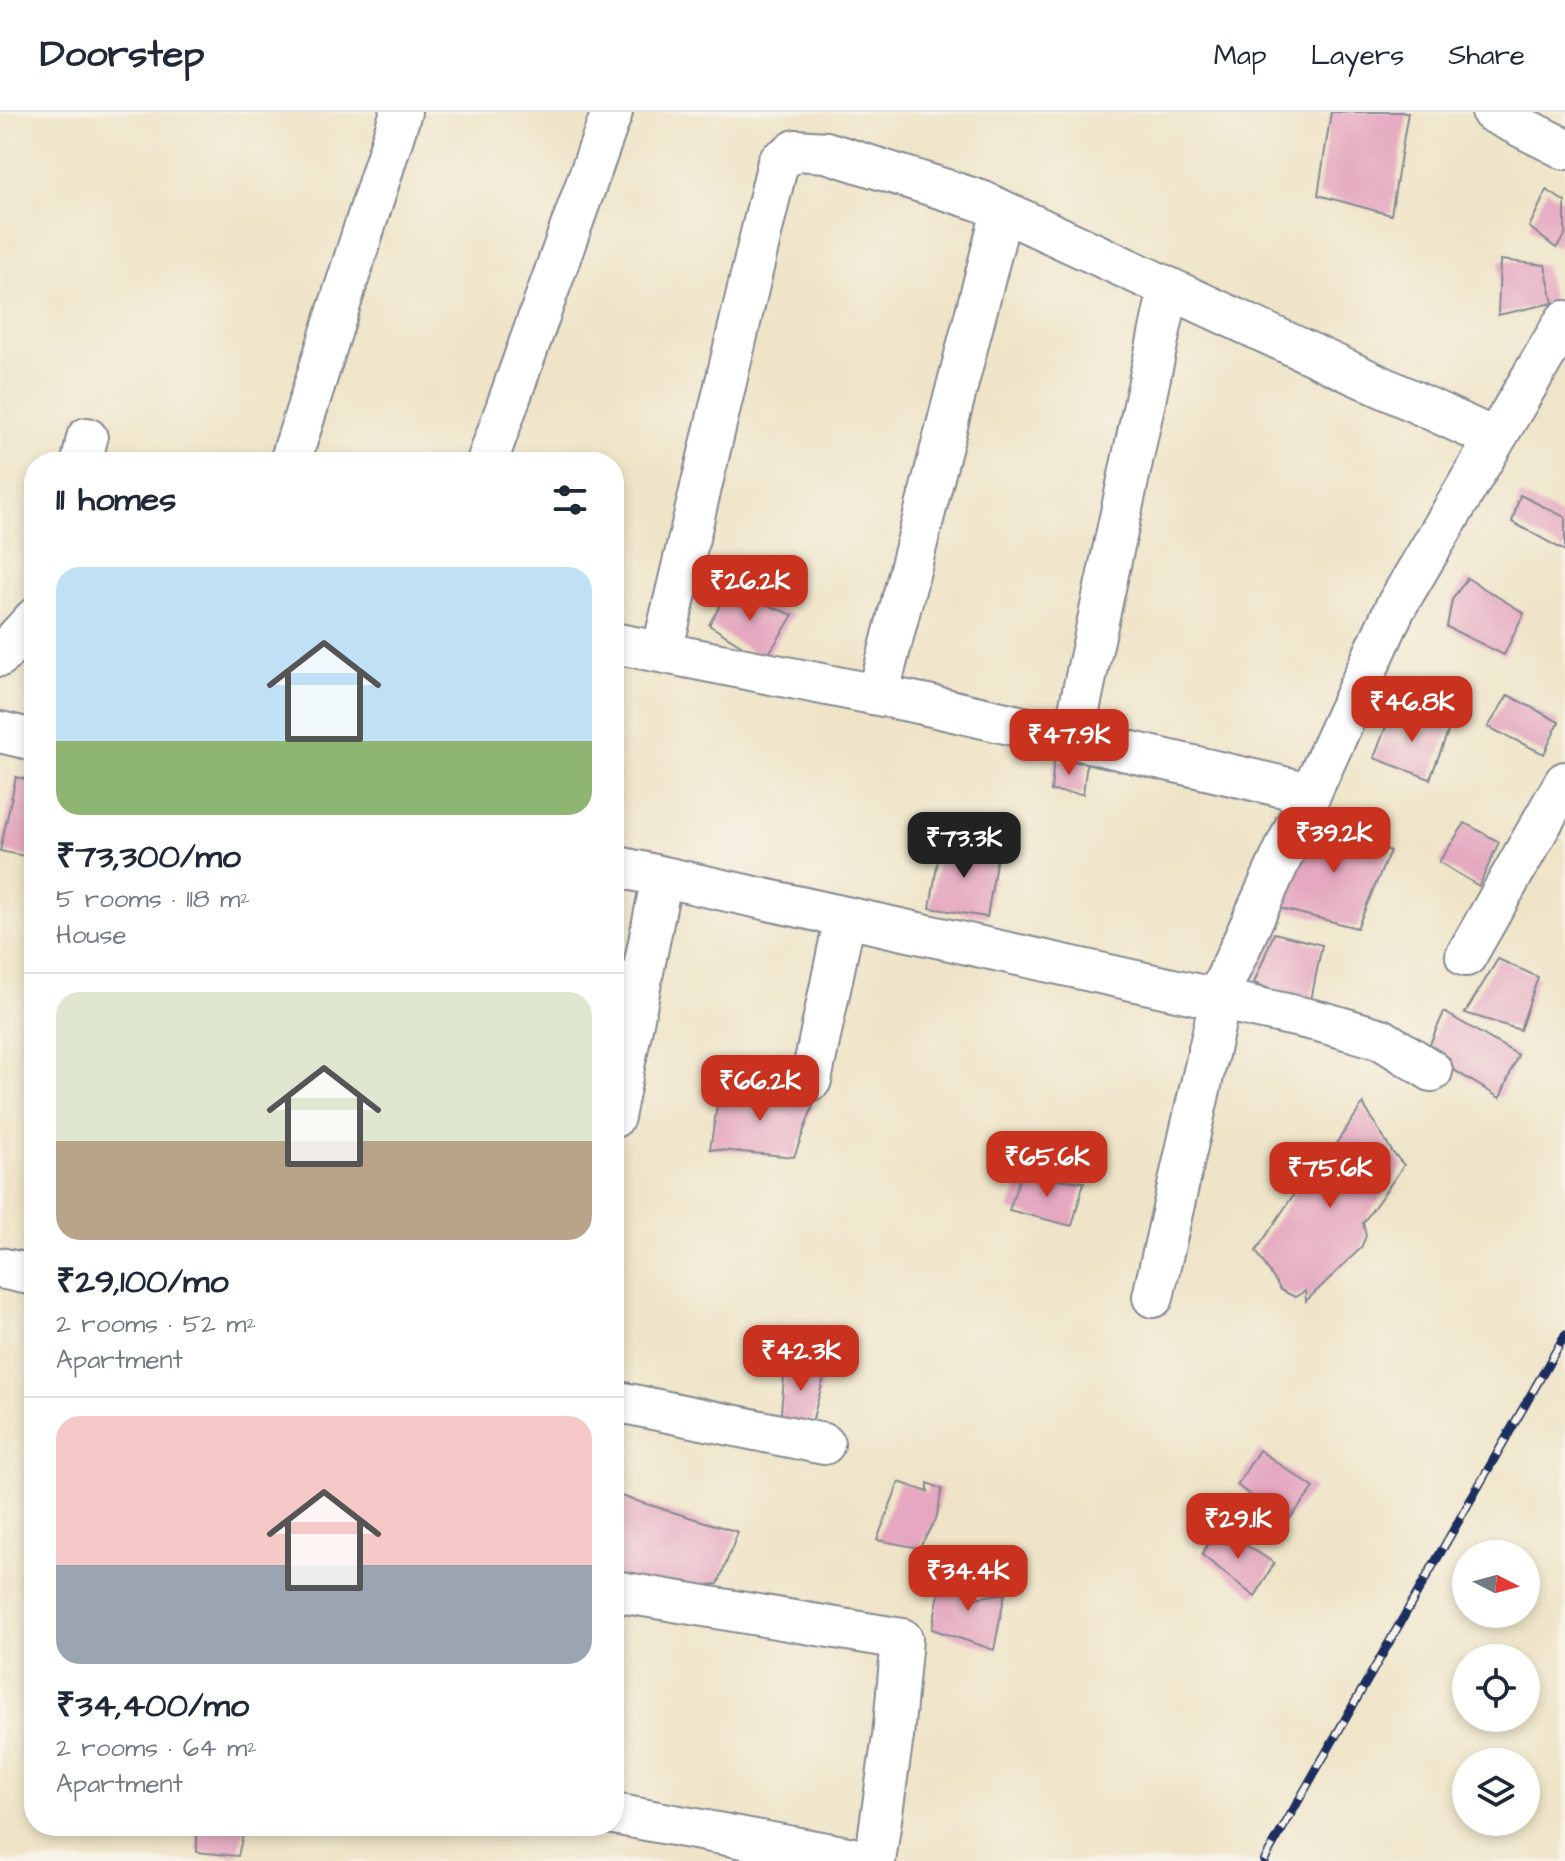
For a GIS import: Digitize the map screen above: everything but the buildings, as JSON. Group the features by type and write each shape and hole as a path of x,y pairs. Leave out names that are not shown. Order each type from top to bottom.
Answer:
{"street":[{"path":"293,452 401,112"},
{"path":"1492,112 1565,149"},
{"path":"490,452 604,114"},
{"path":"662,652 778,162 796,150 826,152 981,201 1495,439"},
{"path":"878,695 1002,211"},
{"path":"1073,738 1169,288"},
{"path":"1153,1297 1224,983 1395,608 1565,321"},
{"path":"0,656 24,630"},
{"path":"624,645 878,695 1310,793"},
{"path":"0,732 24,738"},
{"path":"1466,956 1565,782"},
{"path":"624,868 1322,1022 1381,1039 1432,1071"},
{"path":"624,1067 662,877"},
{"path":"811,1080 845,917"},
{"path":"0,1268 24,1273"},
{"path":"624,1403 824,1444"},
{"path":"624,1593 902,1639 893,1736 875,1861"},
{"path":"624,1816 869,1861"}],"railway":[{"path":"1264,1861 1565,1335"}]}
